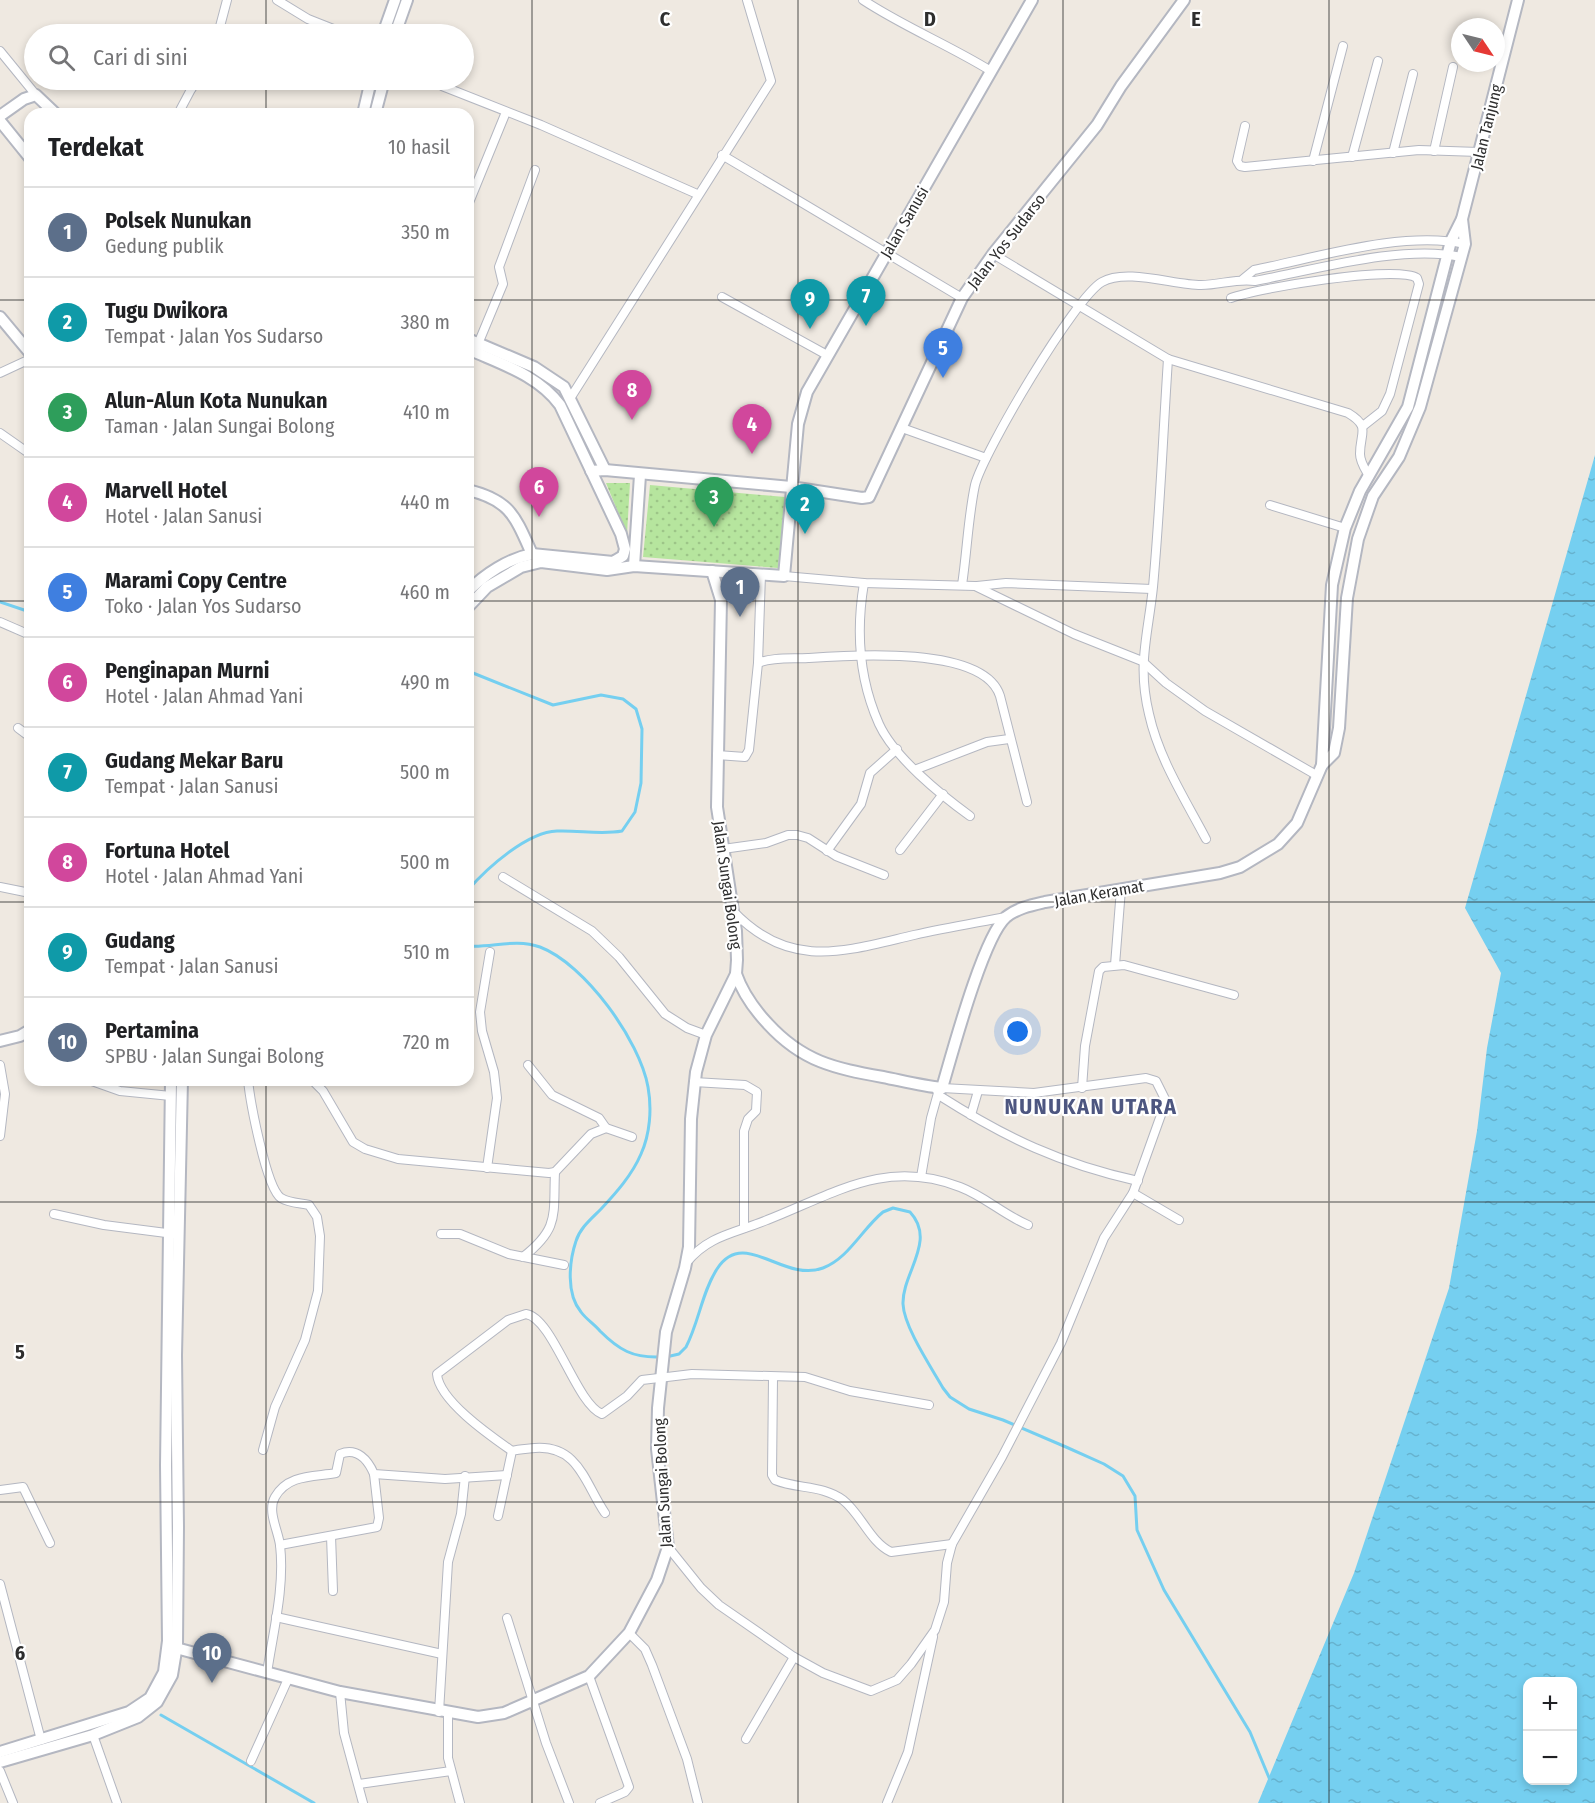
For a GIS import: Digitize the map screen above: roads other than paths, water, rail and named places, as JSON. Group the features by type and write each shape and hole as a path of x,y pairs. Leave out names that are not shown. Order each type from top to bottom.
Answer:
{"street":[{"path":"221,24 227,0"},
{"path":"277,0 321,24"},
{"path":"386,24 394,0"},
{"path":"399,24 407,0"},
{"path":"571,397 771,79 747,0"},
{"path":"863,0 897,21 932,36 991,71"},
{"name":"Jalan Sanusi","path":"784,576 791,487 802,403 827,355 1032,0"},
{"name":"Jalan Yos Sudarso","path":"791,487 849,497 870,497 962,298 993,254 1097,125 1121,86 1184,0"},
{"name":"Jalan Tanjung","path":"1462,219 1518,0"},
{"path":"1313,161 1343,45"},
{"path":"0,51 24,80"},
{"path":"1352,157 1378,61"},
{"path":"1434,151 1452,72"},
{"path":"1393,153 1413,74"},
{"path":"32,90 50,108"},
{"path":"181,108 191,90"},
{"path":"364,108 369,90"},
{"path":"377,108 381,90"},
{"path":"450,90 697,194"},
{"path":"0,116 24,99 36,95"},
{"path":"474,190 506,112"},
{"path":"0,121 24,151"},
{"path":"1245,126 1236,160 1240,166 1393,153 1479,152"},
{"path":"722,155 962,298"},
{"path":"474,338 502,284 499,267 535,170"},
{"path":"1322,765 1332,585 1346,528 1360,491 1408,407 1450,241 1462,219"},
{"path":"1322,765 1334,753 1339,728 1352,564 1373,496 1399,457 1420,407 1465,244 1462,219"},
{"path":"1243,279 1254,270 1360,248 1450,241 1465,244"},
{"path":"993,254 1168,359 1348,413 1360,420 1363,426 1360,453 1369,476"},
{"path":"962,585 975,486 986,458 1077,305 1102,282 1113,278 1201,285 1243,279 1255,281 1381,258 1447,254 1461,257"},
{"path":"1231,298 1256,289 1342,279 1393,274 1417,278 1419,284 1390,394 1382,411 1363,426"},
{"path":"722,297 827,355"},
{"path":"0,317 24,346"},
{"path":"474,345 547,374 564,387 571,397 605,470"},
{"path":"474,346 545,386 560,405 624,541 623,556 613,562 532,554 512,560 480,580 474,591"},
{"path":"1168,359 1152,589 1142,661 1146,700 1154,733 1165,762 1206,838"},
{"path":"0,373 24,362"},
{"path":"902,428 986,458"},
{"path":"0,433 24,450"},
{"path":"591,471 605,470 791,487"},
{"path":"634,566 640,475"},
{"path":"1360,491 1373,496"},
{"path":"474,492 495,499 511,510 532,554"},
{"path":"1270,505 1346,528"},
{"path":"474,596 533,563 549,562 606,570 634,566 864,583 975,586 1006,583 1152,589"},
{"name":"Jalan Sungai Bolong","path":"712,571 721,600"},
{"name":"Jalan Sungai Bolong","path":"176,1648 340,1692 443,1713 493,1716 589,1676 629,1632 657,1580 668,1547 657,1431 665,1343 686,1264 694,1082 706,1035 736,974 733,911 717,807 721,600 729,572"},
{"path":"717,755 745,757 749,750 758,663 761,574"},
{"path":"864,583 858,635 872,704 880,724 897,749 917,770 943,795 970,816"},
{"path":"975,586 1074,634 1142,661 1166,683 1205,711 1318,776"},
{"path":"0,622 24,632"},
{"path":"1330,625 1346,626"},
{"path":"758,663 861,655 918,657 976,671 986,676 998,689 1027,802"},
{"path":"18,728 24,732"},
{"path":"917,770 987,742 1009,739"},
{"path":"827,851 861,804 870,773 897,749"},
{"name":"Jalan Keramat","path":"1006,917 1023,908 1045,902 1220,873 1264,854 1289,835 1297,823 1322,765"},
{"path":"900,850 943,795"},
{"path":"723,849 766,843 788,835 797,835 808,838 827,851 884,875"},
{"path":"503,877 592,931 619,957 664,1014 706,1035"},
{"path":"0,887 24,892"},
{"path":"1115,964 1121,889"},
{"path":"733,911 758,931 785,945 810,952 874,946 946,928 1006,917"},
{"path":"921,1178 938,1089 980,970 1006,917"},
{"path":"487,1168 497,1098 494,1072 482,1031 480,1012 489,952"},
{"path":"1082,1088 1085,1046 1096,980 1102,967 1115,964 1185,980 1234,995"},
{"path":"736,974 741,988 756,1011 784,1041 809,1059 843,1070 938,1089 1034,1093 1146,1078 1156,1082 1161,1089 1166,1107 1133,1193 1104,1238 1061,1343 1008,1446 952,1544 947,1563 944,1602 935,1630 908,1752 887,1803"},
{"path":"0,1041 24,1033"},
{"path":"0,1065 5,1094 0,1136"},
{"path":"528,1065 552,1095 599,1118 606,1128 632,1137"},
{"path":"694,1082 745,1085 758,1092 756,1110 748,1119 744,1131 744,1228"},
{"path":"106,1086 120,1091 171,1096"},
{"path":"0,1762 93,1735 138,1717 157,1702 169,1683 176,1648 178,1527 171,1086"},
{"path":"0,1752 129,1712 155,1692 164,1672 168,1641 167,1528 182,1086"},
{"path":"249,1086 251,1112 276,1192 287,1201 309,1205 317,1217 320,1236 318,1291 306,1340 275,1407 262,1450"},
{"path":"318,1086 353,1142 358,1146 398,1159 459,1163 538,1174 555,1172 591,1134 606,1128"},
{"path":"938,1089 970,1116 1003,1135 1056,1159 1138,1181"},
{"path":"970,1116 978,1091"},
{"path":"523,1257 543,1242 550,1229 554,1211 555,1172"},
{"path":"686,1264 708,1242 853,1183 893,1177 921,1178 969,1191 1001,1212 1028,1225"},
{"path":"1133,1193 1179,1220"},
{"path":"54,1214 175,1234"},
{"path":"441,1234 460,1234 484,1245 523,1257 564,1265"},
{"path":"605,1513 580,1468 558,1450 547,1447 512,1451 467,1416 440,1385 437,1374 518,1315 530,1314 558,1349 587,1401 603,1414 627,1396 642,1380 662,1370 692,1374 773,1378 805,1377 850,1391 929,1405"},
{"path":"773,1378 772,1475 775,1480 836,1495 850,1506 883,1548 891,1552 952,1544"},
{"path":"498,1516 512,1451"},
{"path":"267,1673 276,1617 280,1545 271,1507 277,1493 292,1480 336,1473 340,1455 344,1452 358,1453 368,1461 374,1474 379,1518 377,1527 280,1545"},
{"path":"374,1474 445,1479 507,1475"},
{"path":"460,1803 446,1739 442,1654 448,1562 464,1501 465,1476"},
{"path":"0,1490 23,1487 50,1542"},
{"path":"167,1528 178,1527"},
{"path":"331,1536 333,1591"},
{"path":"668,1547 701,1588 719,1605 794,1658 823,1673 875,1690 890,1685 904,1673 935,1630"},
{"path":"0,1584 41,1740"},
{"path":"276,1617 442,1654"},
{"path":"507,1618 532,1701 569,1803"},
{"path":"629,1632 645,1649 652,1665 687,1759 698,1803"},
{"path":"746,1739 794,1658"},
{"path":"589,1676 629,1786 625,1792 600,1803"},
{"path":"251,1761 288,1679"},
{"path":"340,1692 344,1733 363,1803"},
{"path":"93,1735 117,1803"},
{"path":"0,1771 13,1803"},
{"path":"359,1784 452,1771"}],"water":[{"path":"1595,455 1595,1803 1258,1803 1354,1573 1449,1288 1477,1131 1487,1048 1501,973 1465,908"}],"waterway":[{"path":"0,602 24,610"},
{"path":"474,673 553,705 601,695 623,699 636,709 642,729 641,783 635,812 622,831 545,833 508,853 474,884"},
{"path":"474,946 531,944 557,956 575,970 608,1006 634,1048 648,1087 650,1113 646,1138 641,1154 628,1176 580,1232 572,1258 570,1278 576,1305 614,1343 627,1352 660,1357"},
{"path":"666,1357 679,1354 686,1347 712,1278 728,1258 739,1253 752,1254 793,1269 808,1271 823,1268 848,1250 883,1212 893,1208 910,1212 917,1223 920,1234 919,1246 907,1281 903,1304 908,1324 943,1388 950,1397 969,1409 1003,1420 1066,1447 1104,1464 1123,1476 1135,1496 1137,1530 1164,1590 1250,1732 1270,1780"},
{"path":"161,1715 314,1803"}],"place":[{"name":"Gudang Mekar Baru","path":"866,326"},
{"name":"Gudang","path":"810,329"},
{"name":"Marami Copy Centre","path":"943,378"},
{"name":"Fortuna Hotel","path":"632,420"},
{"name":"Marvell Hotel","path":"752,454"},
{"name":"Penginapan Murni","path":"539,517"},
{"name":"Alun-Alun Kota Nunukan","path":"714,527"},
{"name":"Tugu Dwikora","path":"805,534"},
{"name":"Polsek Nunukan","path":"740,617"},
{"name":"Pertamina","path":"212,1683"}],"district":[{"name":"NUNUKAN UTARA","path":"1091,1106"}]}
